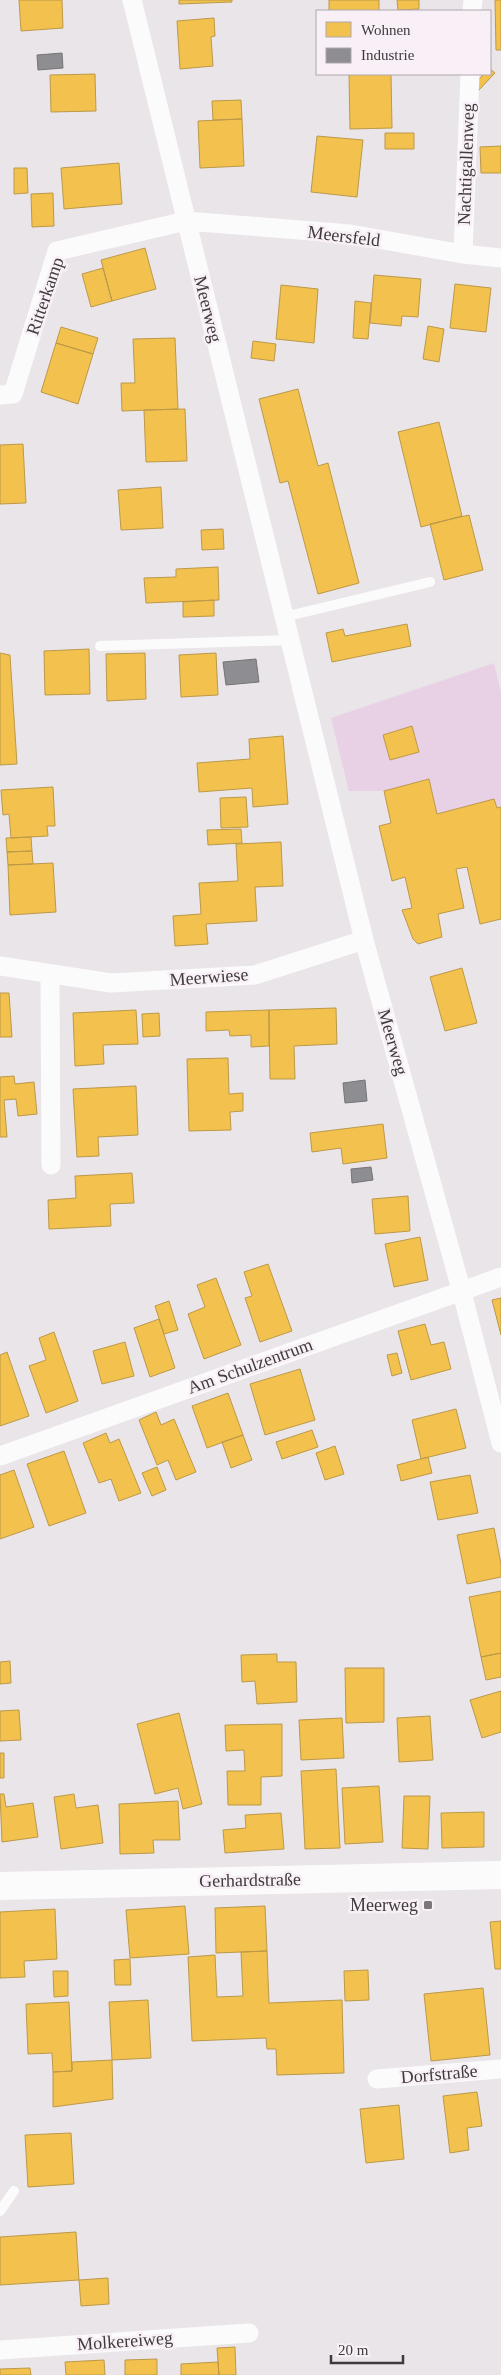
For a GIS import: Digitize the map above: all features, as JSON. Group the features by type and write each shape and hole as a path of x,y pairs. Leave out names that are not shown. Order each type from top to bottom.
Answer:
{"main road":[{"name":"Gerhardstraße","path":"0,1886 501,1875"}],"street":[{"name":"Meerweg","path":"132,0 364,940 461,1289 501,1444"},
{"name":"Nachtigallenweg","path":"463,254 470,75"},
{"name":"Meersfeld","path":"186,221 350,234 463,254 501,258"},
{"name":"Ritterkamp","path":"0,395 14,394 57,251 186,221"},
{"name":"Meerwiese","path":"0,966 111,983 255,975 364,940"},
{"path":"50,975 51,1165"},
{"name":"Am Schulzentrum","path":"0,1456 461,1289 501,1277"},
{"name":"Dorfstraße","path":"377,2080 501,2069"},
{"name":"Molkereiweg","path":"0,2350 249,2333"}],"lane":[{"path":"284,617 430,582"},
{"path":"100,646 290,640"},
{"path":"0,2211 14,2191"}],"shaded area":[{"path":"494,663 501,693 501,807 497,808 494,799 437,814 429,779 384,791 349,791 331,718"}],"building: Wohnen":[{"path":"19,0 62,0 63,28 21,31"},
{"path":"179,0 232,0 232,2 179,4"},
{"path":"329,0 379,0 379,10 329,10"},
{"path":"397,0 419,0 419,9 398,10"},
{"path":"495,0 501,0 501,50 496,50"},
{"path":"214,18 215,36 211,37 213,66 180,69 177,21"},
{"path":"491,70 495,73 478,91 473,85 483,75 491,75"},
{"path":"95,74 96,111 51,112 50,75"},
{"path":"349,75 391,75 392,128 350,129"},
{"path":"241,100 242,119 213,120 212,101"},
{"path":"242,119 244,166 200,168 198,121"},
{"path":"385,133 414,133 414,149 385,149"},
{"path":"317,136 363,140 357,197 311,192"},
{"path":"501,146 501,173 481,173 480,147"},
{"path":"119,163 122,204 64,209 61,168"},
{"path":"14,168 27,168 28,193 14,194"},
{"path":"53,193 54,226 32,227 31,194"},
{"path":"145,248 156,289 112,301 101,260"},
{"path":"103,268 112,301 91,307 82,274"},
{"path":"374,275 421,279 418,317 402,316 401,326 370,323"},
{"path":"455,284 491,288 486,332 450,328"},
{"path":"281,285 318,289 314,343 276,339"},
{"path":"355,301 371,303 368,339 353,338"},
{"path":"428,326 444,329 439,362 423,359"},
{"path":"61,327 98,338 93,354 56,343"},
{"path":"175,338 178,409 122,411 121,383 135,383 133,339"},
{"path":"253,341 276,344 274,361 251,358"},
{"path":"56,343 93,354 78,404 41,392"},
{"path":"298,389 318,466 328,463 359,583 318,594 288,481 280,483 259,399"},
{"path":"185,409 187,461 146,462 144,410"},
{"path":"439,422 462,516 421,527 398,432"},
{"path":"23,444 26,503 0,504 0,445"},
{"path":"161,487 163,528 121,530 118,490"},
{"path":"469,515 483,570 444,580 430,524"},
{"path":"223,529 224,549 202,550 201,530"},
{"path":"218,567 219,600 146,603 144,578 176,577 176,569"},
{"path":"214,600 214,616 183,617 183,602"},
{"path":"407,624 411,646 332,662 326,633 343,629 345,636"},
{"path":"89,649 90,694 45,695 44,651"},
{"path":"0,653 10,655 17,764 0,765"},
{"path":"145,653 146,699 107,701 106,654"},
{"path":"216,653 218,695 181,697 179,655"},
{"path":"412,726 419,752 390,760 383,735"},
{"path":"283,736 288,804 253,807 252,788 199,792 197,763 250,759 249,739"},
{"path":"429,779 437,814 494,799 497,808 501,807 501,919 480,924 467,867 456,869 464,908 438,914 442,937 418,944 413,939 402,910 412,908 405,877 392,881 379,826 391,823 384,791"},
{"path":"53,787 55,826 47,826 48,836 11,838 9,814 3,815 1,790"},
{"path":"246,797 248,827 221,828 220,798"},
{"path":"241,829 242,843 208,845 207,830"},
{"path":"31,837 32,851 7,852 6,838"},
{"path":"281,842 283,886 255,887 257,921 206,924 208,944 175,946 173,916 201,914 199,883 238,881 236,844"},
{"path":"32,851 33,864 8,865 7,852"},
{"path":"53,863 56,912 10,915 8,865"},
{"path":"462,968 477,1023 445,1031 430,977"},
{"path":"0,993 9,993 12,1037 0,1037"},
{"path":"336,1008 337,1044 294,1046 295,1079 270,1079 269,1010"},
{"path":"136,1010 138,1044 103,1045 104,1064 75,1066 73,1013"},
{"path":"269,1010 269,1046 251,1047 251,1035 230,1036 229,1030 206,1031 206,1012"},
{"path":"159,1013 160,1036 143,1037 142,1014"},
{"path":"228,1058 229,1094 243,1093 243,1111 230,1112 231,1130 189,1131 187,1059"},
{"path":"14,1076 15,1084 34,1082 37,1114 18,1116 16,1099 4,1100 7,1137 0,1137 0,1077"},
{"path":"136,1086 138,1135 98,1137 99,1156 77,1157 73,1089"},
{"path":"383,1124 387,1158 343,1164 341,1148 312,1152 310,1133"},
{"path":"132,1173 134,1203 110,1204 111,1226 49,1229 48,1200 76,1198 75,1176"},
{"path":"408,1196 410,1231 375,1234 372,1199"},
{"path":"420,1237 428,1280 394,1287 385,1244"},
{"path":"268,1264 292,1331 260,1342 245,1298 252,1296 244,1272"},
{"path":"216,1278 241,1345 204,1359 188,1314 205,1307 197,1285"},
{"path":"501,1298 501,1335 492,1300"},
{"path":"169,1301 178,1330 164,1334 155,1306"},
{"path":"159,1319 175,1368 150,1377 134,1328"},
{"path":"425,1324 431,1345 444,1342 451,1369 411,1380 398,1331"},
{"path":"54,1332 78,1401 46,1413 29,1366 46,1360 39,1338"},
{"path":"125,1342 134,1376 102,1384 93,1351"},
{"path":"7,1352 29,1416 0,1426 0,1355"},
{"path":"397,1353 402,1373 392,1376 387,1355"},
{"path":"300,1369 315,1420 265,1435 250,1384"},
{"path":"228,1393 243,1435 207,1448 192,1406"},
{"path":"456,1409 466,1448 421,1459 412,1420"},
{"path":"156,1412 161,1425 174,1419 196,1472 176,1480 168,1460 157,1465 139,1420"},
{"path":"312,1430 318,1447 282,1459 276,1442"},
{"path":"106,1433 110,1443 119,1439 141,1493 119,1501 111,1479 99,1483 83,1443"},
{"path":"243,1435 252,1460 231,1468 222,1442"},
{"path":"335,1446 344,1474 325,1480 316,1453"},
{"path":"64,1451 86,1513 49,1526 27,1464"},
{"path":"428,1457 432,1473 401,1481 397,1465"},
{"path":"157,1467 166,1490 152,1496 142,1473"},
{"path":"14,1470 34,1527 0,1539 0,1475"},
{"path":"470,1475 478,1513 438,1520 430,1482"},
{"path":"494,1528 501,1564 501,1577 467,1584 457,1535"},
{"path":"501,1591 501,1653 481,1657 469,1597"},
{"path":"501,1653 501,1677 486,1680 481,1657"},
{"path":"277,1654 277,1662 296,1662 297,1702 257,1704 255,1681 242,1682 241,1655"},
{"path":"10,1661 11,1683 0,1684 0,1662"},
{"path":"345,1668 384,1668 384,1722 346,1723"},
{"path":"501,1691 501,1732 482,1738 470,1700"},
{"path":"19,1710 21,1740 0,1741 0,1711"},
{"path":"179,1713 202,1804 183,1809 178,1788 155,1794 137,1724"},
{"path":"430,1716 433,1760 399,1762 397,1718"},
{"path":"342,1718 344,1758 301,1760 299,1720"},
{"path":"282,1724 282,1776 261,1777 261,1805 228,1805 227,1771 245,1771 244,1750 226,1751 225,1725"},
{"path":"0,1753 4,1753 4,1778 0,1778"},
{"path":"336,1769 340,1848 305,1849 301,1771"},
{"path":"379,1786 383,1842 345,1844 342,1788"},
{"path":"0,1794 4,1794 6,1807 33,1803 38,1837 2,1842"},
{"path":"74,1794 76,1808 98,1805 103,1843 61,1849 54,1797"},
{"path":"404,1796 430,1796 428,1849 402,1848"},
{"path":"178,1801 180,1840 153,1840 154,1853 120,1854 119,1804"},
{"path":"484,1812 484,1847 442,1848 441,1813"},
{"path":"281,1813 284,1849 225,1853 223,1830 246,1828 245,1815"},
{"path":"185,1906 189,1954 130,1958 126,1910"},
{"path":"265,1906 267,1951 216,1953 215,1908"},
{"path":"55,1909 57,1959 24,1961 25,1977 0,1978 0,1912"},
{"path":"501,1921 501,1969 495,1969 490,1922"},
{"path":"267,1951 269,2003 342,2000 344,2073 277,2075 276,2049 267,2049 266,2038 192,2041 188,1957 215,1955 217,1997 243,1996 241,1952"},
{"path":"130,1959 131,1985 115,1985 114,1960"},
{"path":"368,1970 369,2000 345,2001 344,1971"},
{"path":"53,1971 68,1971 68,1996 54,1997"},
{"path":"483,1988 490,2055 431,2061 424,1994"},
{"path":"148,2000 151,2058 112,2060 109,2002"},
{"path":"69,2002 72,2071 53,2072 52,2053 28,2054 26,2004"},
{"path":"112,2060 113,2099 53,2107 53,2072 72,2071 72,2062"},
{"path":"477,2092 482,2126 467,2128 469,2150 450,2153 443,2096"},
{"path":"399,2105 404,2159 366,2163 360,2109"},
{"path":"71,2133 74,2184 28,2187 25,2135"},
{"path":"76,2232 79,2280 0,2285 0,2237"},
{"path":"108,2278 109,2304 81,2306 79,2280"},
{"path":"235,2347 236,2375 219,2375 217,2348"},
{"path":"157,2359 157,2375 125,2375 125,2360"},
{"path":"104,2360 105,2375 66,2375 65,2362"},
{"path":"218,2362 219,2375 181,2375 181,2364"},
{"path":"30,2368 31,2375 0,2375 0,2369"}],"building: Industrie":[{"path":"62,53 63,68 38,70 37,55"},
{"path":"256,659 259,682 226,685 223,662"},
{"path":"365,1080 367,1101 345,1103 343,1083"},
{"path":"371,1167 373,1180 352,1183 351,1169"}],"place":[{"name":"Meerweg","path":"428,1905"}]}
